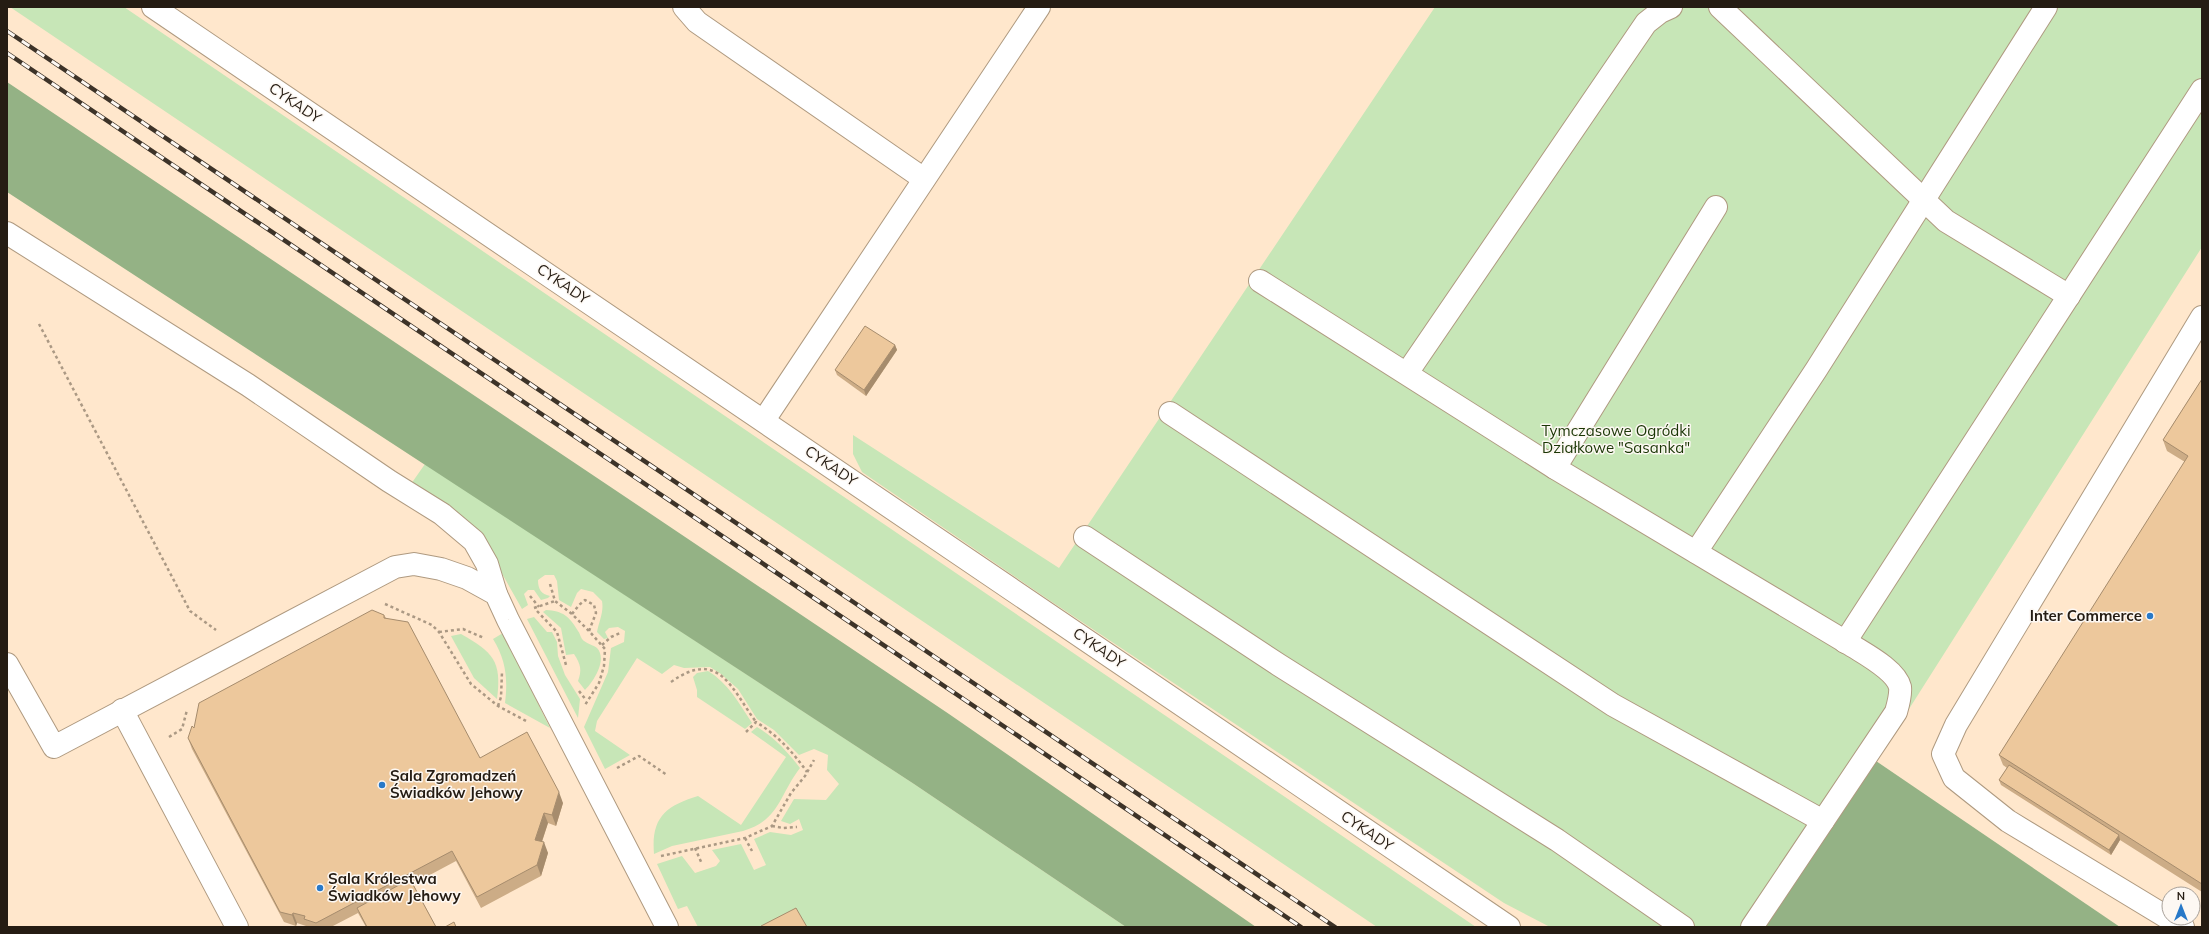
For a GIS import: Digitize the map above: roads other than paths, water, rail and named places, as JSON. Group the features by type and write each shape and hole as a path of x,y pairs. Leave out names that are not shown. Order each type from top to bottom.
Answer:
{"lane":[{"name":"CYKADY","path":"153,7 764,420 1509,927"},
{"path":"684,7 698,22 924,179"},
{"path":"764,420 1039,7"},
{"path":"1407,373 1646,23 1660,12 1671,7"},
{"path":"1720,7 1923,201 1946,221 2069,296"},
{"path":"1696,552 1816,370 2046,7"},
{"path":"1845,642 2202,90"},
{"path":"1555,468 1716,206"},
{"path":"7,233 172,339 248,385 389,481 442,514 474,541 487,564 496,594 508,620 667,927"},
{"path":"1260,281 1555,468 1886,668 1900,687 1896,712 1752,927"},
{"path":"2183,927 2008,821 1954,778 1943,754 1956,725 2202,317"},
{"path":"1170,413 1613,705 1823,821"},
{"path":"1085,537 1279,665 1557,840 1683,927"},
{"path":"7,664 54,747 395,566 414,564 442,569 467,578 496,594"},
{"path":"122,710 237,927"}],"railway":[{"path":"7,31 1335,927"},
{"path":"7,53 1301,927"}],"place":[{"name":"Inter Commerce","path":"2150,616"},
{"name":"Sala Zgromadzeń Świadków Jehowy","path":"382,785"},
{"name":"Sala Królestwa Świadków Jehowy","path":"320,888"}],"park label":[{"name":"Tymczasowe Ogródki Działkowe \"Sasanka\"","path":"1616,440"}]}
